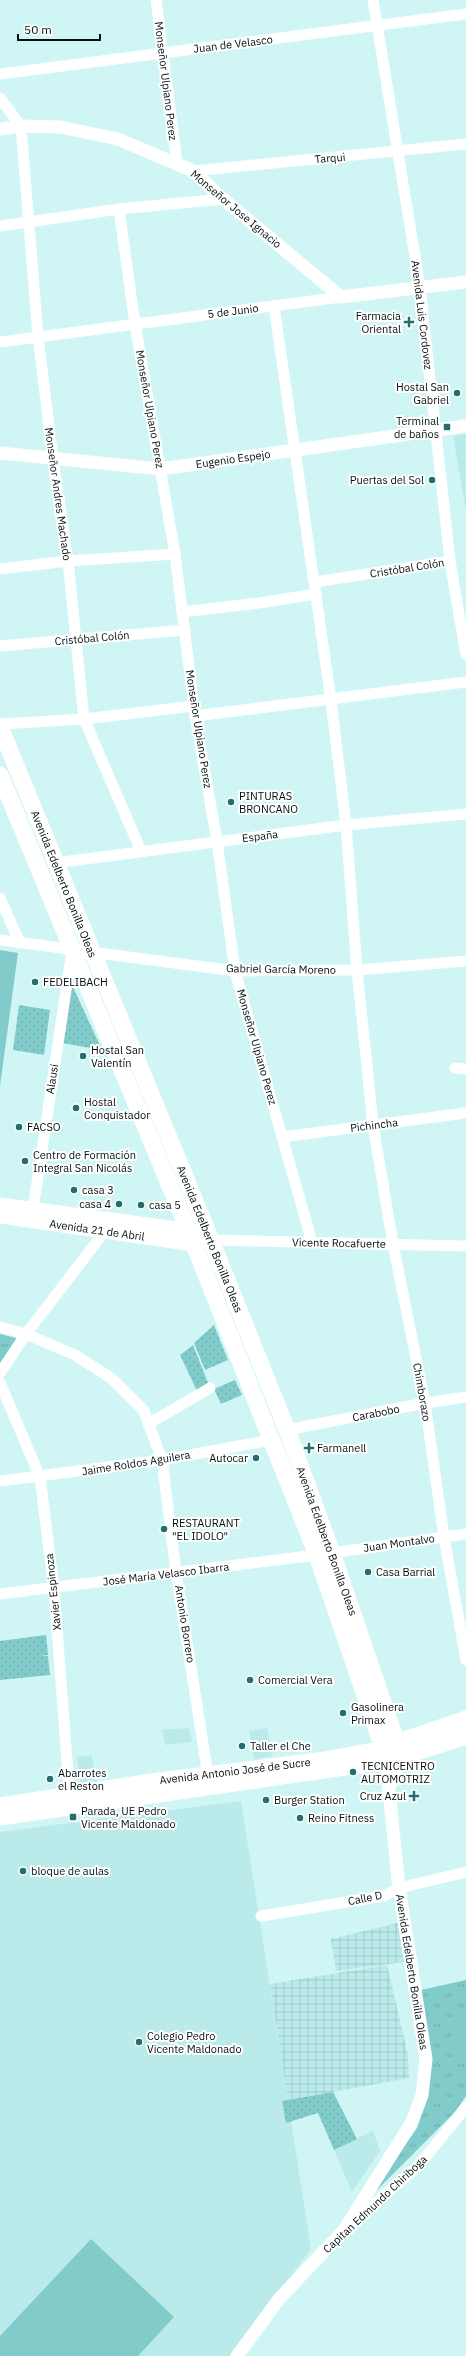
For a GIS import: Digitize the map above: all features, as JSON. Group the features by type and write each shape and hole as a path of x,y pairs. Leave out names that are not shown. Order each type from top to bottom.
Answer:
{"main road":[{"name":"Avenida Edelberto Bonilla Oleas","path":"0,728 211,1240 286,1430 325,1554 392,1753"},
{"name":"Avenida Edelberto Bonilla Oleas","path":"0,778 192,1238 271,1440 325,1554"},
{"name":"Avenida 21 de Abril","path":"0,1205 32,1215"},
{"name":"Avenida 21 de Abril","path":"0,1216 32,1215 192,1238"},
{"path":"192,1238 211,1240"},
{"name":"Avenida Antonio José de Sucre","path":"392,1753 466,1719"},
{"name":"Avenida Antonio José de Sucre","path":"0,1818 70,1802 392,1753 466,1736"},
{"name":"Avenida Antonio José de Sucre","path":"0,1805 70,1802"}],"street":[{"name":"Monseñor Ulpiano Perez","path":"156,0 177,163"},
{"name":"Avenida Luis Cordovez","path":"373,0 420,287 450,561 466,655"},
{"name":"Juan de Velasco","path":"0,74 466,14"},
{"path":"0,98 22,126"},
{"name":"Monseñor Jose Ignacio","path":"0,129 22,126 60,128 118,139 177,163 193,171 223,199 341,297"},
{"name":"Monseñor Andres Machado","path":"22,126 38,336 52,460 68,561 84,719 140,851"},
{"name":"Tarqui","path":"193,171 398,152 466,144"},
{"path":"0,226 118,209 223,199"},
{"name":"Monseñor Ulpiano Perez","path":"118,209 134,324 162,469 175,554 194,711 217,841 235,971 312,1242"},
{"name":"5 de Junio","path":"0,342 466,282"},
{"name":"Chimborazo","path":"274,306 331,700 346,825 357,970 373,1125 393,1244 425,1403 444,1537 466,1660"},
{"name":"Eugenio Espejo","path":"0,453 52,460 162,469 466,426"},
{"path":"0,569 68,561 175,554"},
{"name":"Cristóbal Colón","path":"315,582 450,561"},
{"path":"182,612 259,603 316,594"},
{"name":"Cristóbal Colón","path":"0,646 185,630"},
{"path":"0,724 331,700 466,682"},
{"name":"España","path":"55,863 346,825 466,814"},
{"path":"0,898 20,943"},
{"name":"Gabriel García Moreno","path":"0,940 72,948 235,971 357,970 466,961"},
{"name":"Alausí","path":"32,1215 72,948"},
{"name":"Pichincha","path":"282,1137 466,1113"},
{"path":"0,1373 26,1334 106,1225"},
{"name":"Vicente Rocafuerte","path":"211,1240 466,1246"},
{"name":"Antonio Borrero","path":"0,1327 26,1334 75,1355 111,1378 144,1411 162,1460 176,1572 209,1782"},
{"name":"Xavier Espinoza","path":"0,1383 40,1477 54,1588 70,1802"},
{"path":"148,1424 210,1388"},
{"name":"Carabobo","path":"286,1430 425,1403 466,1397"},
{"name":"Jaime Roldos Aguilera","path":"0,1481 162,1460 271,1440"},
{"name":"Juan Montalvo","path":"325,1554 466,1534"},
{"name":"José María Velasco Ibarra","path":"0,1594 325,1554"},
{"name":"Avenida Edelberto Bonilla Oleas","path":"344,2230 412,2122 422,2095 426,2058 399,1888 389,1789 392,1753"},
{"name":"Calle D","path":"261,1916 384,1896 399,1888 466,1872"},
{"name":"Capitan Edmundo Chiriboga","path":"237,2356 280,2298 344,2230 420,2165 466,2108"}],"shaded area":[{"path":"466,434 466,511 453,436"},
{"path":"189,1728 192,1742 165,1745 162,1730"},
{"path":"267,1728 272,1756 254,1759 249,1731"},
{"path":"92,1755 96,1781 80,1783 77,1757"},
{"name":"Colegio Pedro Vicente Maldonado","path":"241,1801 311,2249 232,2356 0,2356 0,1832"},
{"path":"398,1923 404,1962 336,1971 331,1939"},
{"path":"387,1965 408,2055 409,2078 288,2100 270,1984"},
{"path":"373,2131 380,2151 352,2192 334,2150"}],"green space":[{"path":"0,950 18,953 0,1086"},
{"path":"69,987 73,987 102,1050 62,1043"},
{"path":"19,1005 50,1010 44,1055 13,1050"},
{"path":"214,1325 228,1360 205,1370 194,1343"},
{"path":"0,1334 16,1338 17,1341 0,1364"},
{"path":"193,1345 210,1388 198,1393 180,1355"},
{"path":"235,1380 242,1395 221,1404 214,1389"},
{"path":"46,1635 48,1655 40,1656 48,1656 50,1675 0,1680 0,1641"},
{"path":"466,1980 466,2096 455,2112 367,2200 417,2128 426,2096 421,1990"},
{"path":"464,2008 466,2009 466,2060 445,2050"},
{"path":"333,2092 357,2139 334,2150 318,2113 286,2123 282,2101"},
{"path":"91,2239 174,2317 138,2356 0,2356 0,2336"}],"place":[{"name":"Farmacia Oriental","path":"409,322"},
{"name":"Hostal San Gabriel","path":"457,393"},
{"name":"Terminal de baños","path":"447,427"},
{"name":"Puertas del Sol","path":"432,480"},
{"name":"PINTURAS BRONCANO","path":"231,802"},
{"name":"FEDELIBACH","path":"35,982"},
{"name":"Hostal San Valentín","path":"83,1056"},
{"name":"Hostal Conquistador","path":"76,1108"},
{"name":"FACSO","path":"19,1127"},
{"name":"Centro de Formación Integral San Nicolás","path":"25,1161"},
{"name":"casa 3","path":"74,1190"},
{"name":"casa 4","path":"119,1204"},
{"name":"casa 5","path":"141,1205"},
{"name":"Farmanell","path":"309,1448"},
{"name":"Autocar","path":"256,1458"},
{"name":"RESTAURANT \"EL IDOLO\"","path":"164,1529"},
{"name":"Casa Barrial","path":"368,1572"},
{"name":"Comercial Vera","path":"250,1680"},
{"name":"Gasolinera Primax","path":"343,1713"},
{"name":"Taller el Che","path":"242,1746"},
{"name":"TECNICENTRO AUTOMOTRIZ","path":"353,1772"},
{"name":"Abarrotes el Reston","path":"50,1779"},
{"name":"Cruz Azul","path":"414,1796"},
{"name":"Burger Station","path":"266,1800"},
{"name":"Parada, UE Pedro Vicente Maldonado","path":"73,1817"},
{"name":"Reino Fitness","path":"300,1818"},
{"name":"bloque de aulas","path":"23,1871"},
{"name":"Colegio Pedro Vicente Maldonado","path":"139,2042"}]}
